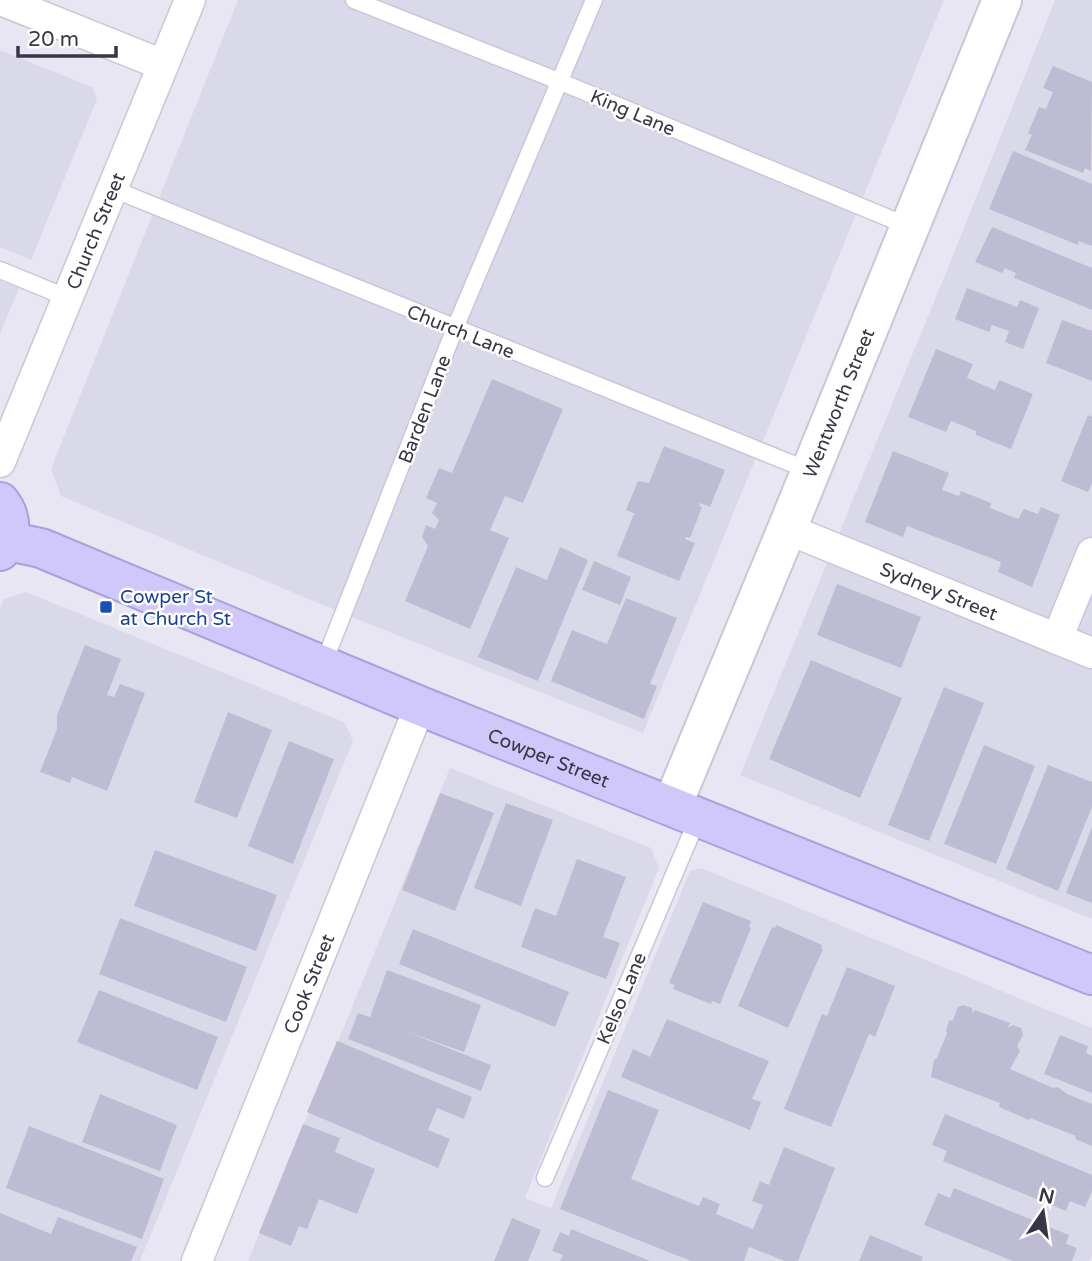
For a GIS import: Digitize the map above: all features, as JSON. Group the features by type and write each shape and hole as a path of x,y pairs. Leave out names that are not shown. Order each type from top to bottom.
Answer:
{"main road":[{"path":"0,502 10,524 3,546"},
{"name":"Cowper Street","path":"3,546 41,548 420,706 1092,975"}],"street":[{"path":"1,0 163,65"},
{"name":"Church Street","path":"0,462 190,0"},
{"name":"Wentworth Street","path":"685,812 787,529 1002,0"},
{"name":"Sydney Street","path":"787,529 1092,653"},
{"path":"1057,639 1092,553"},
{"name":"Cook Street","path":"197,1261 420,706"}],"lane":[{"name":"King Lane","path":"354,0 561,82 910,227"},
{"name":"Barden Lane","path":"323,665 455,328 594,0"},
{"name":"Church Lane","path":"113,189 810,471"},
{"path":"0,270 68,299"},
{"name":"Kelso Lane","path":"545,1178 685,812"}],"shaded area":[{"path":"238,0 944,0 643,733 359,620 61,496 51,469"},
{"path":"1055,0 1092,0 1092,919 740,775"},
{"path":"0,50 92,87 97,99 31,260 0,247"},
{"path":"0,281 19,288 0,334"},
{"path":"26,592 344,722 353,741 140,1261 0,1261 0,608 4,599"},
{"path":"450,768 651,848 659,868 525,1198 551,1208 690,871 701,868 1092,1028 1090,1261 248,1261"}],"building":[{"path":"1053,66 1092,82 1091,171 1085,168 1083,173 1025,150 1032,135 1028,133 1039,107 1046,109 1053,92 1043,88"},
{"path":"1013,151 1092,184 1092,246 1079,241 1078,245 989,209"},
{"path":"992,227 1092,268 1092,310 1014,278 1016,273 1005,268 1002,273 975,262"},
{"path":"967,288 1017,307 1020,300 1039,308 1023,349 1005,342 1009,331 992,325 989,332 955,319"},
{"path":"1062,320 1092,331 1092,381 1046,363"},
{"path":"936,349 973,364 967,378 995,390 999,380 1033,394 1011,449 976,435 976,431 951,421 946,432 908,417"},
{"path":"492,379 563,409 523,503 505,496 490,530 509,538 470,629 405,601 428,546 422,537 426,525 435,529 439,520 432,513 437,503 426,498 439,468 452,473"},
{"path":"1088,415 1092,417 1092,483 1088,492 1061,481"},
{"path":"664,446 725,470 710,507 700,503 699,506 702,507 690,538 685,539 695,543 679,581 617,556 636,514 626,510 638,481 649,483"},
{"path":"893,451 949,473 942,490 959,496 961,491 991,503 990,508 1018,519 1024,509 1038,514 1041,507 1060,515 1032,587 998,572 1001,562 907,526 903,537 865,522"},
{"path":"560,547 588,560 538,681 478,657 516,567 547,580"},
{"path":"594,561 631,577 620,605 582,590"},
{"path":"837,584 921,617 901,668 817,635"},
{"path":"626,598 677,618 650,684 657,686 644,719 551,681 572,630 607,644"},
{"path":"85,645 121,659 107,695 114,697 120,684 145,693 107,791 72,777 70,783 40,772 57,729 57,715"},
{"path":"811,660 902,698 860,798 769,759"},
{"path":"944,687 984,703 929,841 888,825"},
{"path":"228,712 272,730 237,818 194,802"},
{"path":"289,741 334,759 293,864 248,846"},
{"path":"984,745 1035,766 996,864 944,844"},
{"path":"1048,765 1092,782 1092,807 1058,891 1006,869"},
{"path":"440,793 494,813 455,911 402,890"},
{"path":"506,803 553,820 521,906 474,888"},
{"path":"1092,827 1092,903 1066,893"},
{"path":"155,850 277,895 256,951 134,906"},
{"path":"577,859 626,877 603,937 620,943 606,979 521,947 535,908 556,916"},
{"path":"703,902 751,921 751,928 720,1004 712,1001 711,1004 673,989 675,985 669,983"},
{"path":"120,918 247,967 226,1022 99,974"},
{"path":"776,925 822,945 823,949 788,1028 738,1006 772,927 775,928"},
{"path":"413,929 569,992 555,1027 399,964"},
{"path":"847,967 895,986 875,1037 869,1034 831,1127 784,1109 822,1014 827,1016"},
{"path":"387,970 481,1005 464,1052 405,1031 491,1065 481,1091 348,1039 358,1013 370,1017"},
{"path":"99,990 218,1037 197,1090 77,1042"},
{"path":"963,1005 972,1008 972,1013 975,1010 1010,1023 1008,1028 1013,1025 1021,1028 1023,1035 1017,1046 1020,1051 1010,1069 1053,1088 1058,1087 1067,1094 1092,1104 1092,1146 1075,1139 1076,1136 999,1107 1000,1103 931,1077 934,1060 947,1033 949,1021 953,1020 958,1007"},
{"path":"667,1019 769,1061 752,1099 761,1102 750,1130 621,1077 633,1049 650,1057"},
{"path":"1060,1035 1088,1046 1086,1053 1092,1056 1092,1093 1044,1074"},
{"path":"337,1041 472,1097 464,1119 437,1108 428,1130 450,1139 438,1168 307,1112"},
{"path":"608,1090 659,1110 631,1179 699,1206 703,1197 720,1204 716,1214 753,1229 763,1205 752,1201 760,1181 769,1185 784,1147 835,1168 798,1261 785,1261 749,1247 744,1261 691,1261 560,1209"},
{"path":"100,1094 177,1125 160,1171 82,1142"},
{"path":"945,1114 1092,1175 1092,1191 1085,1207 1070,1201 1066,1211 943,1161 947,1151 932,1145"},
{"path":"303,1124 340,1138 335,1152 375,1169 357,1214 319,1199 307,1229 299,1226 291,1246 259,1233"},
{"path":"29,1126 164,1179 142,1239 6,1188"},
{"path":"954,1188 1069,1235 1066,1244 1077,1248 1072,1261 1013,1261 924,1225 938,1193 950,1198"},
{"path":"0,1213 51,1234 58,1217 137,1247 131,1261 0,1261"},
{"path":"512,1218 541,1230 528,1261 494,1261"},
{"path":"571,1229 650,1261 560,1261 563,1255 552,1251 560,1232 569,1236"},
{"path":"870,1235 923,1257 921,1261 859,1261"}],"place":[{"name":"Cowper St at Church St","path":"106,607"}]}
